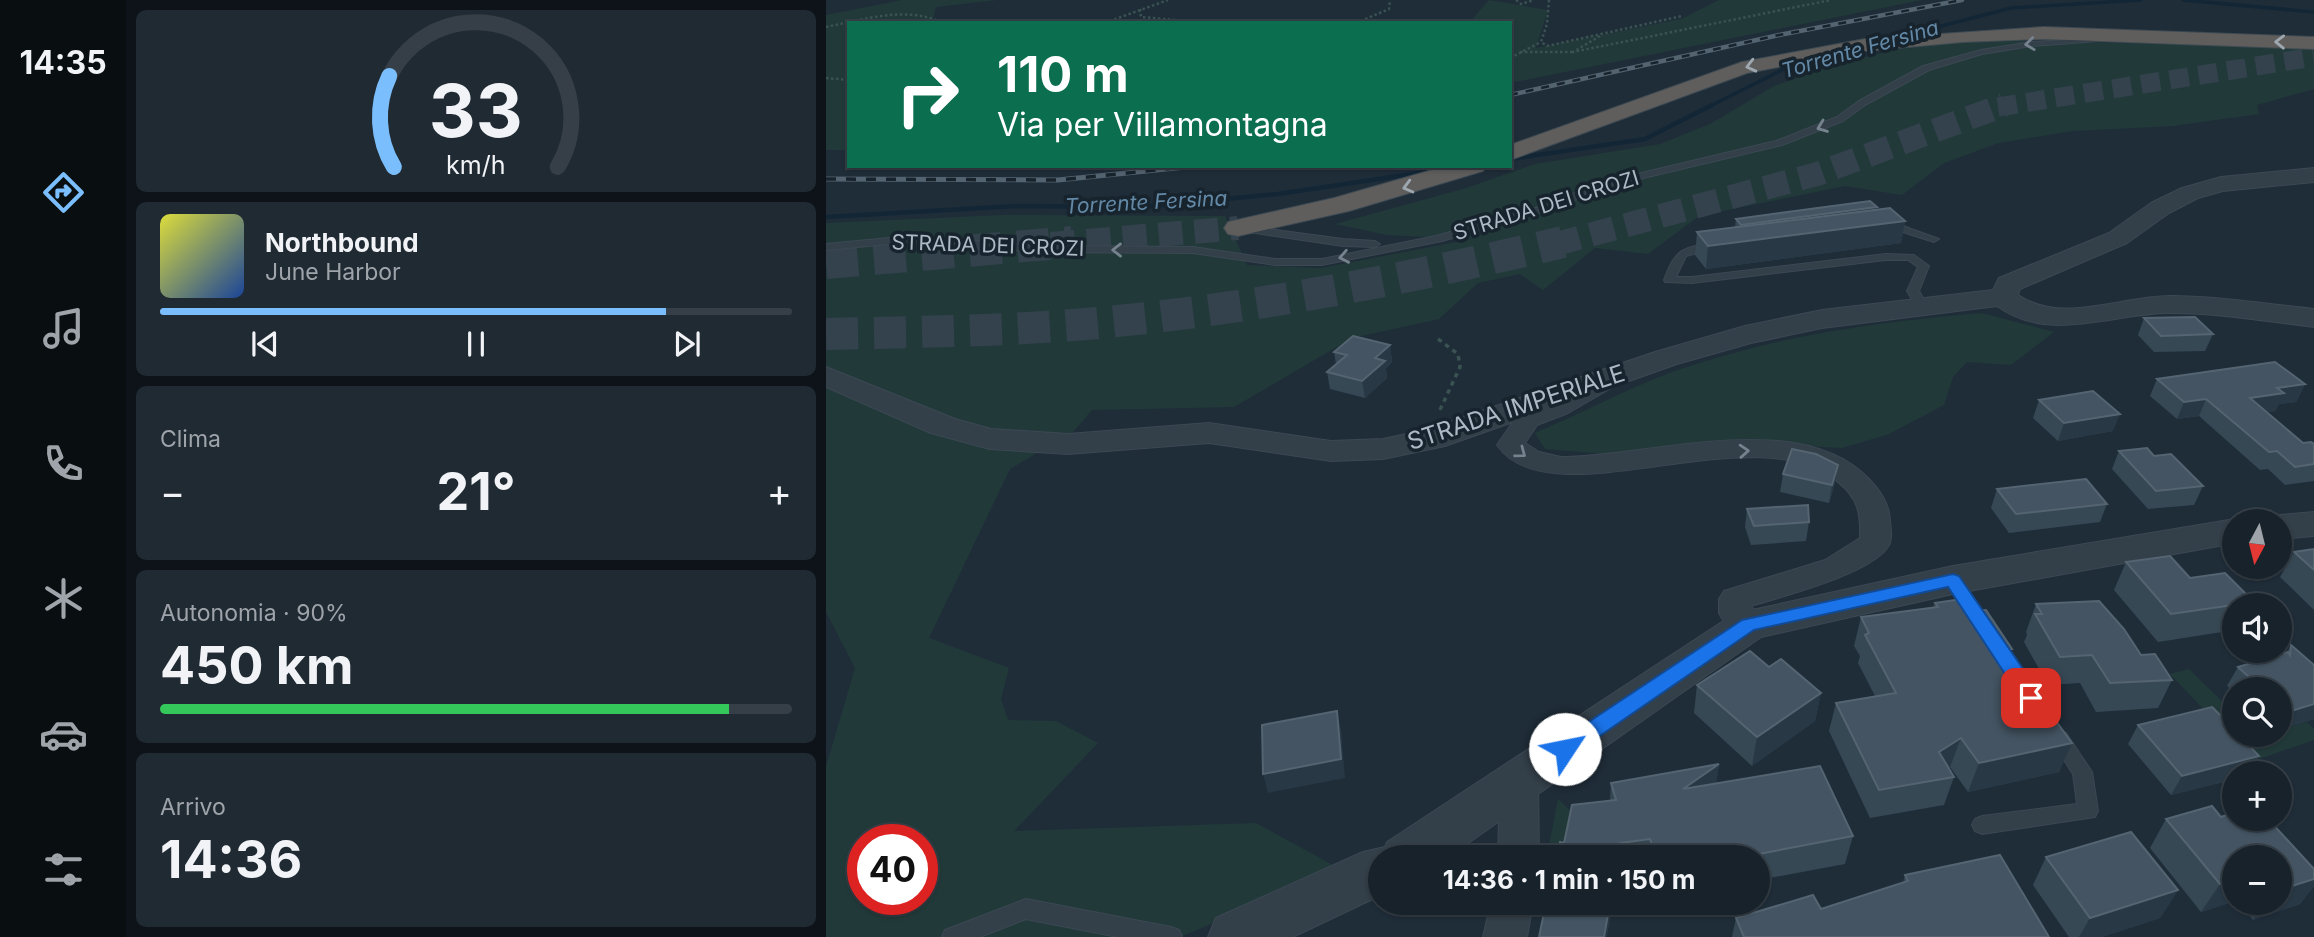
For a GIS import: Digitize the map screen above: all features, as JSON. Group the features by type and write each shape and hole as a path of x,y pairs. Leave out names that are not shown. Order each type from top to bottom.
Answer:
{"highway":[{"path":"1512,152 1713,78 1811,53 1963,36 2111,35 2314,43"},
{"path":"1238,228 1340,205 1467,168"}],"street":[{"path":"2314,175 2221,184 2190,193 2160,208 2118,239 2008,284 2003,297 2030,312 2066,317 2149,305 2188,305 2314,318"},
{"name":"STRADA IMPERIALE","path":"826,376 943,426 990,439 1068,444 1209,433 1331,451 1382,449 1433,439 1615,375 1745,335 1822,319 2003,297"},
{"path":"1615,375 1559,407 1528,419 1516,433 1511,445 1523,458 1551,465 1637,461 1752,449 1808,454 1846,472 1873,506 1875,542 1836,568 1735,599 1735,613 1749,625"},
{"path":"2292,526 2314,524"},
{"path":"1424,845 1749,625 1960,591 2222,534"},
{"path":"1518,845 1519,780"},
{"path":"1235,937 1368,875"},
{"path":"1505,937 1510,915"}],"lane":[{"name":"STRADA DEI CROZI","path":"826,247 910,239 1037,249 1193,250 1275,262 1322,262 1412,244 1563,203 1590,188 1779,143 1840,120 1862,103 1926,68 1981,52 2090,40 2245,41"},
{"path":"1879,225 1891,224 1934,239"},
{"path":"1238,228 1290,232 1346,244 1412,244"},
{"path":"1726,244 1687,250 1675,260 1669,280 1692,280 1886,257 1910,257 1924,266 1913,291 1922,307"},
{"path":"1982,825 2088,811 2082,772 2047,720"},
{"path":"953,937 1026,909 1171,937"}],"path":[{"path":"1110,21 1168,0"},
{"path":"1361,21 1389,9 1390,0"},
{"path":"1516,0 1521,4 1534,0"},
{"path":"1512,57 1541,42 1547,24 1549,0"},
{"path":"1520,52 1573,52 1831,0"},
{"path":"1140,9 1141,17 1173,21"},
{"path":"864,21 901,15 928,15 935,21"},
{"path":"1541,42 1547,46 1558,46 1682,16"},
{"path":"826,27 847,24"},
{"path":"1573,52 1600,36"},
{"path":"826,78 847,80"},
{"path":"1433,439 1437,415 1460,367 1458,354 1438,339"}],"green space":[{"path":"902,0 997,0 936,7 932,21 847,21 847,150 826,150 826,15"},
{"path":"1489,0 1548,10 1536,48 1681,19 1719,0 1922,0 1512,83 1512,21 1471,21"},
{"path":"1980,40 2314,47 2314,89 2257,105 2259,114 2173,126 2073,131 1998,143 1944,163 1902,195 1845,186 1699,216 1648,254 1595,248 1543,290 1520,274 1478,283 1439,319 1352,338 1234,407 1092,410 1074,431 1010,469 929,638 1009,668 1001,699 1008,720 1056,721 1098,743 1014,831 1256,823 1342,870 1180,937 826,937 826,767 855,668 826,612 826,223 1004,215 1225,216 1247,265 1321,268 1472,239 1387,235 1335,224 1463,189 1535,164 1660,144 1710,124 1774,86 1835,64 1899,49"},
{"path":"1982,313 2054,332 2011,365 1967,362 1953,377 1944,405 1889,434 1842,448 1722,441 1608,454 1545,449 1535,433 1655,379 1711,359 1826,332"},
{"path":"2189,669 2222,701 2222,729 2170,674"},
{"path":"2307,722 2314,729 2314,740 2253,761 2240,747 2292,747 2292,726"},
{"path":"1558,799 1584,824 1569,845 1549,845"}],"building":[{"path":"1870,201 1877,207 1741,225 1736,219"},
{"path":"1890,208 1905,221 1708,246 1697,232"},
{"path":"2195,317 2213,334 2161,336 2144,318"},
{"path":"1353,336 1390,345 1375,358 1385,361 1362,381 1327,372 1347,355 1334,352"},
{"path":"2275,362 2305,384 2277,388 2284,393 2250,398 2303,443 2314,444 2314,464 2295,467 2277,451 2269,452 2206,399 2184,402 2157,379"},
{"path":"2093,391 2120,414 2064,423 2039,400"},
{"path":"2147,448 2154,456 2171,454 2203,486 2156,491 2119,451"},
{"path":"1792,449 1816,454 1838,465 1832,485 1783,474"},
{"path":"2086,479 2107,504 2016,514 1997,489"},
{"path":"1808,505 1809,522 1754,526 1747,509"},
{"path":"2314,549 2314,570 2294,552"},
{"path":"2170,556 2190,578 2222,573 2222,579 2231,579 2245,593 2222,593 2222,607 2171,614 2126,562"},
{"path":"1968,598 1976,611 1986,610 2012,649 2004,650 2072,743 1979,763 1961,738 1939,752 1954,777 1879,790 1836,703 1896,693 1865,635 1869,633 1861,617 1938,607 1935,603"},
{"path":"2099,601 2124,629 2141,655 2155,654 2172,680 2110,683 2092,655 2060,657 2035,614 2042,614 2036,604"},
{"path":"2292,646 2314,665 2314,704 2292,711 2292,677 2249,677 2238,667 2251,663 2292,663"},
{"path":"1750,651 1769,667 1781,659 1821,693 1757,737 1697,685"},
{"path":"2212,707 2222,717 2222,747 2250,747 2259,756 2240,761 2222,761 2222,766 2182,776 2138,725"},
{"path":"1337,711 1341,759 1263,774 1262,725"},
{"path":"1719,764 1683,789 1820,766 1853,836 1770,852 1770,845 1652,845 1650,839 1620,845 1559,845 1560,842 1564,843 1572,805 1616,800 1611,783"},
{"path":"2212,806 2222,817 2222,831 2279,831 2292,845 2222,845 2220,884 2166,819"},
{"path":"2131,832 2178,890 2090,918 2046,857"},
{"path":"2292,845 2314,869 2314,879 2292,886"},
{"path":"2000,855 2049,937 1744,937 1736,918 1746,915 1770,915 1770,908 1813,895 1821,909 1908,881 1905,875"},
{"path":"1544,915 1608,915 1604,937 1539,937"}],"waterway":[{"name":"Torrente Fersina","path":"1891,39 2011,8 2141,0"},
{"name":"Torrente Fersina","path":"2183,0 2314,12"},
{"name":"Torrente Fersina","path":"1712,105 1798,62"},
{"name":"Torrente Fersina","path":"1512,159 1645,139 1712,105"},
{"name":"Torrente Fersina","path":"1708,107 1712,105"},
{"name":"Torrente Fersina","path":"826,217 1016,206 1142,207 1278,194 1432,171"}],"tunnel":[{"path":"1999,107 2314,57"},
{"path":"1999,107 2004,105"},
{"path":"1556,244 1817,174 1999,107"},
{"path":"1051,244 1238,228"},
{"path":"826,263 1072,242"},
{"path":"826,334 956,331 1146,318 1326,292 1563,242"}],"railway":[{"path":"1512,95 1779,35 1962,0"},
{"path":"826,179 1058,180 1176,168"}],"route":[{"path":"1565,749 1749,625 1953,580 2031,698"}]}
